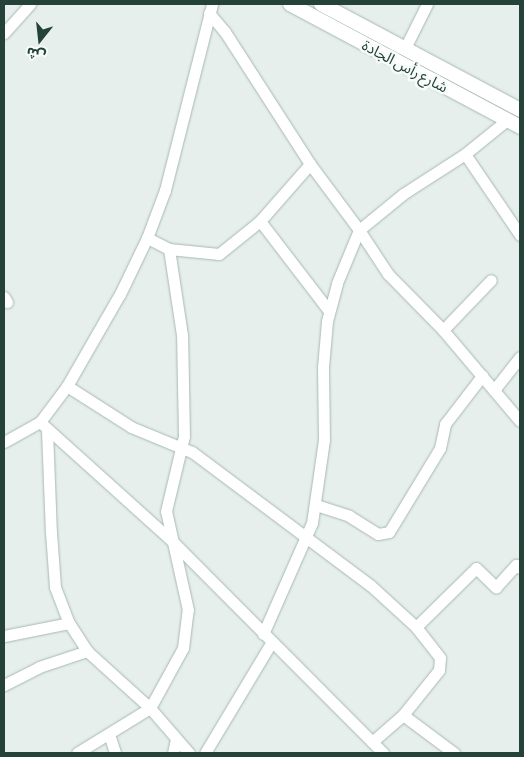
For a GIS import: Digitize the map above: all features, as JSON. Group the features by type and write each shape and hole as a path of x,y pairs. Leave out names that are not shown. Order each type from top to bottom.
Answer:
{"street":[{"path":"4,33 30,4"},
{"name":"شارع رأس الجادة","path":"290,4 520,127"},
{"name":"شارع رأس الجادة","path":"321,4 520,110"},
{"path":"405,48 427,4"},
{"path":"210,8 310,164 359,230 388,274 443,330 520,421"},
{"path":"190,753 150,708 88,651 69,622 55,587 44,426 120,294 147,238 165,190 210,8"},
{"path":"263,634 312,523 324,440 323,367 329,311 337,283 359,230 403,194 465,154 507,120"},
{"path":"465,154 520,236"},
{"path":"147,238 169,249 219,254 260,221 310,164"},
{"path":"260,221 329,311"},
{"path":"77,753 150,708 183,648 188,610 166,511 184,436 182,335 169,249"},
{"path":"443,330 491,280"},
{"path":"494,390 520,357"},
{"path":"316,505 349,516 378,534 389,532 440,448 445,424 482,376"},
{"path":"67,386 131,427 192,452 370,585 416,627 440,658 439,670 403,715 372,742"},
{"path":"4,442 44,426"},
{"path":"44,426 172,541 271,643 383,753"},
{"path":"416,627 476,568 496,587 516,565 520,568"},
{"path":"4,636 69,622"},
{"path":"205,753 271,643"},
{"path":"4,685 39,667 88,651"},
{"path":"403,715 454,753"},
{"path":"110,734 114,753"},
{"path":"173,753 176,738"}]}
